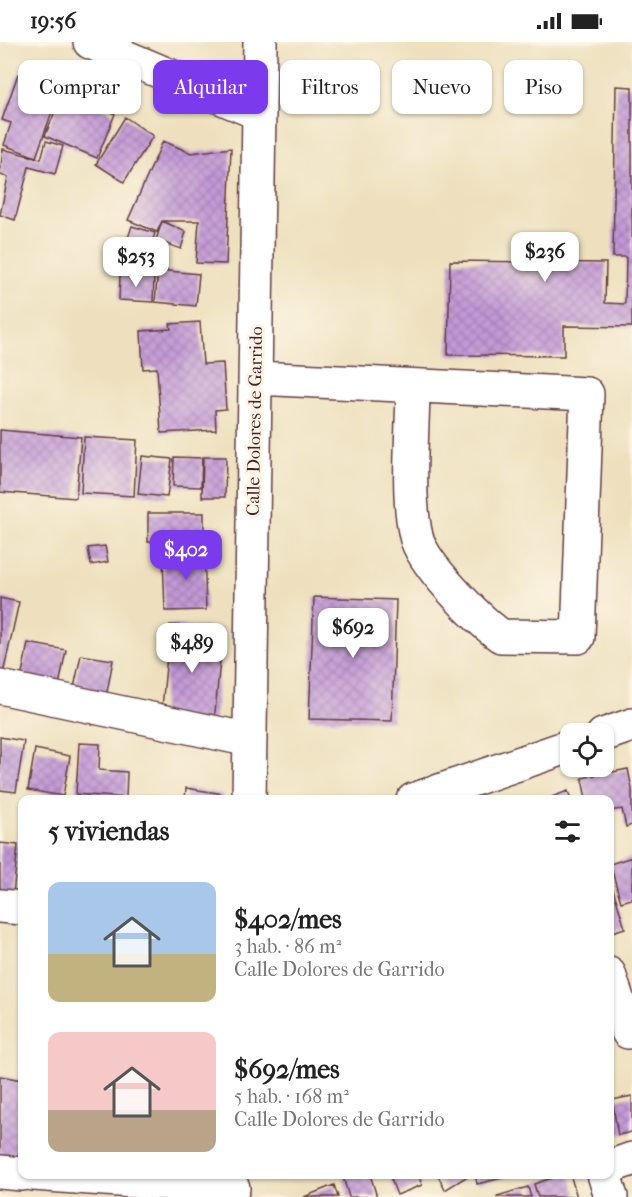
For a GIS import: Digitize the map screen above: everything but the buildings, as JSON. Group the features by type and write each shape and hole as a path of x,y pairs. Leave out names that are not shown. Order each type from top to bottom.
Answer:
{"street":[{"path":"90,42 153,69"},
{"name":"Calle Dolores de Garrido","path":"259,60 260,42"},
{"name":"Calle Dolores de Garrido","path":"249,795 258,114"},
{"path":"256,378 587,394 578,637 501,636 471,610 424,554 416,537 412,497 413,386"},
{"path":"0,687 250,740"},
{"path":"614,732 632,726"},
{"path":"444,795 474,790 560,751"},
{"path":"0,906 18,908"},
{"path":"614,989 628,1032"},
{"path":"614,1165 632,1159"},
{"path":"0,1172 18,1174"},
{"path":"110,1179 233,1187"},
{"path":"606,1179 611,1197"}]}
